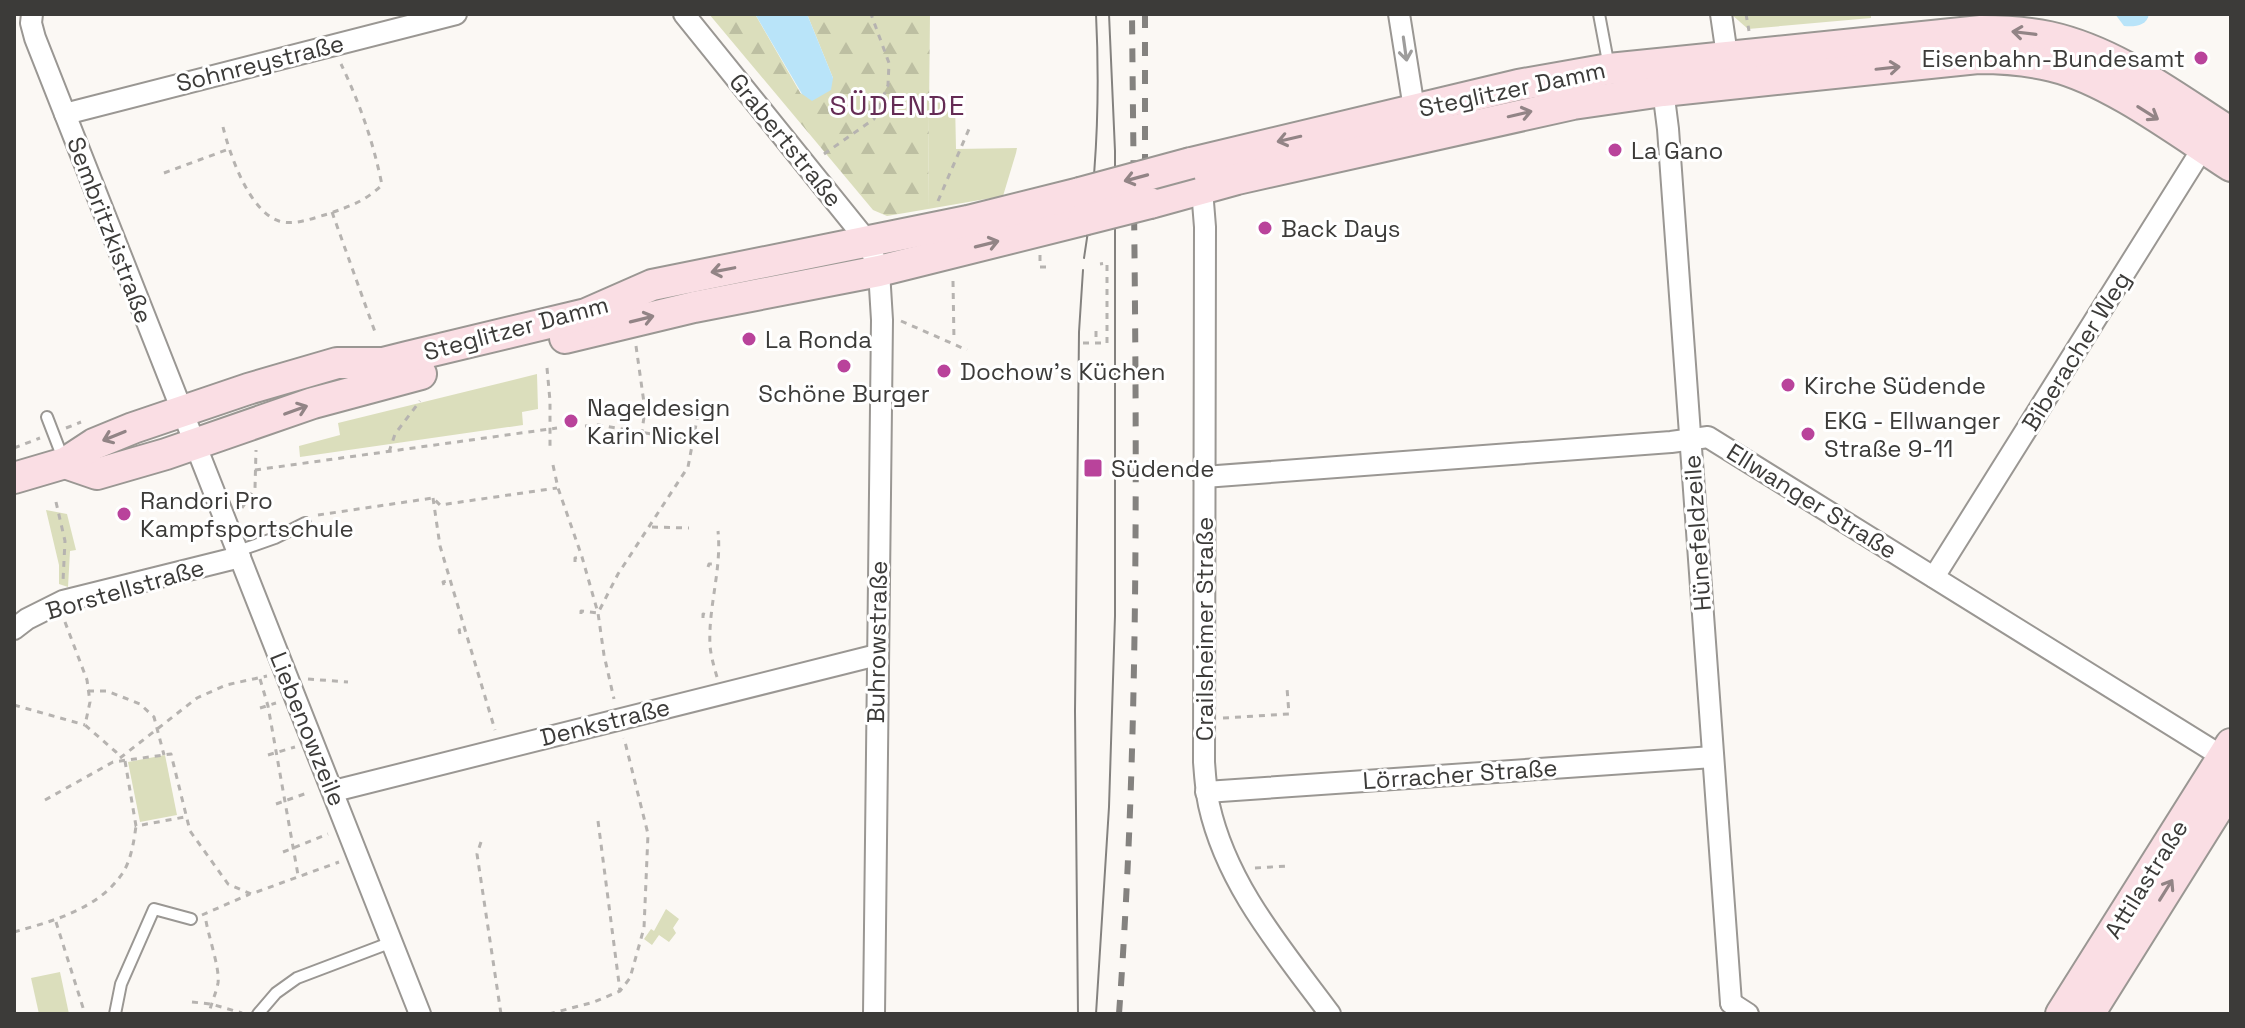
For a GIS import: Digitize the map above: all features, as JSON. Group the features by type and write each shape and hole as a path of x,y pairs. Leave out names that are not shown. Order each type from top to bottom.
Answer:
{"main road":[{"name":"Steglitzer Damm","path":"1729,70 1988,27 2045,36 2106,56 2217,135 2231,166"},
{"name":"Steglitzer Damm","path":"1417,123 1539,110 1662,77 1729,70 1978,58 2012,59 2053,66 2085,77 2125,99 2217,135"},
{"name":"Steglitzer Damm","path":"786,273 879,271 1039,229 1082,206 1417,123 1518,85 1609,69 1662,77"},
{"name":"Steglitzer Damm","path":"14,478 65,463 94,444 182,411 253,415 313,403 694,307 868,242 968,221 1039,229"},
{"name":"Steglitzer Damm","path":"65,463 97,474 195,444 253,415"},
{"name":"Attilastraße","path":"2087,1007 2227,750"},
{"name":"Attilastraße","path":"2087,1007 2231,787"}],"street":[{"name":"Sembritzkistraße","path":"32,14 35,38 195,444"},
{"name":"Sohnreystraße","path":"65,114 456,14"},
{"name":"Grabertstraße","path":"684,14 868,242 879,271"},
{"path":"1399,14 1417,123"},
{"path":"1721,14 1729,70"},
{"name":"Hünefeldzeile","path":"1662,77 1731,1010"},
{"name":"Biberacher Weg","path":"1934,577 2217,135"},
{"name":"Crailsheimer Straße","path":"1195,176 1205,227 1206,792 1227,861 1244,894 1263,925 1330,1014"},
{"name":"Buhrowstraße","path":"874,1014 882,320 879,271"},
{"name":"Ellwanger Straße","path":"1204,477 1708,437 1934,577 2227,750"},
{"name":"Liebenowzeile","path":"195,444 239,554 324,790 392,942 420,1014"},
{"name":"Borstellstraße","path":"14,629 63,601 239,554"},
{"name":"Denkstraße","path":"324,790 877,655"},
{"name":"Lörracher Straße","path":"1206,792 1713,757"}],"lane":[{"path":"1599,14 1609,69"},
{"path":"47,417 65,463"},
{"path":"239,554 305,523"},
{"path":"115,1014 121,984 154,909 191,919"},
{"path":"258,1014 276,993 297,978 392,942"}],"path":[{"path":"823,155 874,119 888,85 889,63 871,14"},
{"path":"1746,14 1749,35"},
{"path":"223,127 229,149 257,205 278,221 294,223 355,206 382,185 361,107 339,60"},
{"path":"933,212 969,129"},
{"path":"164,173 229,149"},
{"path":"332,212 375,332"},
{"path":"1039,229 1040,267 1046,267"},
{"path":"1083,343 1110,344 1107,263 1100,264"},
{"path":"953,281 954,343"},
{"path":"901,321 967,350"},
{"path":"1096,331 1096,343"},
{"path":"636,346 645,410 642,431"},
{"path":"547,368 550,447"},
{"path":"389,452 395,434 421,399"},
{"path":"598,613 618,574 688,467 698,414 688,409 645,410"},
{"path":"239,511 255,488 253,415"},
{"path":"585,426 642,431 693,441"},
{"path":"255,470 557,428"},
{"path":"553,465 598,613 615,702"},
{"path":"433,498 440,505 558,488"},
{"path":"305,523 320,513 433,498"},
{"path":"433,498 440,546 496,733"},
{"path":"56,502 65,541 63,586"},
{"path":"650,527 689,528"},
{"path":"717,677 710,647 720,547 718,531"},
{"path":"575,562 575,558 582,557"},
{"path":"708,567 709,564 718,564"},
{"path":"444,585 443,582 450,580"},
{"path":"581,614 581,611 598,613"},
{"path":"703,618 703,614 711,616"},
{"path":"64,619 87,680 90,702 85,725"},
{"path":"460,634 459,630 465,628"},
{"path":"122,760 197,698 226,685 270,675"},
{"path":"260,679 268,706 298,877"},
{"path":"304,679 348,682"},
{"path":"1219,719 1289,714 1287,688"},
{"path":"88,691 107,691 140,704 154,717 164,755"},
{"path":"260,708 280,702"},
{"path":"14,705 85,725 116,752 122,760 136,826 134,843 123,873 102,895 56,921 14,932"},
{"path":"549,1014 594,1002 620,991 630,978 644,928 648,834 622,732"},
{"path":"268,755 298,746"},
{"path":"45,800 113,762 171,754 190,831 228,884 251,894"},
{"path":"276,804 324,790"},
{"path":"136,826 185,817"},
{"path":"598,821 620,991"},
{"path":"283,852 332,833"},
{"path":"481,842 477,854 501,1014"},
{"path":"191,919 342,861"},
{"path":"1246,869 1287,866"},
{"path":"205,914 218,968 218,982 209,1014"},
{"path":"56,921 85,1014"},
{"path":"192,1002 246,1014"}],"green space":[{"path":"709,14 755,14 801,94 833,78 807,14 930,14 928,209 887,216 873,210"},
{"path":"1731,14 1871,14 1871,18 1748,29"},
{"path":"955,102 956,149 1017,148 1016,153 1003,196 928,209 929,103"},
{"path":"537,374 538,409 522,412 523,425 300,457 299,446 340,435 338,423"},
{"path":"46,510 67,514 76,550 70,551 68,587 59,584 59,565"},
{"path":"165,755 177,815 140,822 128,762"},
{"path":"666,909 679,919 673,928 676,933 669,942 659,935 652,945 644,939 651,929 654,931"},
{"path":"60,972 69,1014 39,1014 31,978"}],"water":[{"path":"755,14 807,14 833,78 831,90 812,101 802,94"},
{"path":"2115,14 2149,14 2143,23 2124,26"}],"tram line":[{"path":"1084,258 1096,136 1096,14"},
{"path":"1096,1014 1109,807 1115,616 1115,151 1109,14"},
{"path":"1078,1014 1075,711 1079,332 1083,270"}],"railway":[{"path":"1119,1014 1132,765 1136,514 1132,14"},
{"path":"1145,14 1145,218"}],"place":[{"name":"Eisenbahn-Bundesamt","path":"2201,58"},
{"name":"La Gano","path":"1615,150"},
{"name":"Back Days","path":"1265,228"},
{"name":"La Ronda","path":"749,339"},
{"name":"Schöne Burger","path":"844,366"},
{"name":"Dochow's Küchen","path":"944,371"},
{"name":"Kirche Südende","path":"1788,385"},
{"name":"Nageldesign Karin Nickel","path":"571,421"},
{"name":"EKG - Ellwanger Straße 9-11","path":"1808,434"},
{"name":"Südende","path":"1093,468"},
{"name":"Randori Pro Kampfsportschule","path":"124,514"}],"district":[{"name":"SÜDENDE","path":"898,105"}]}
